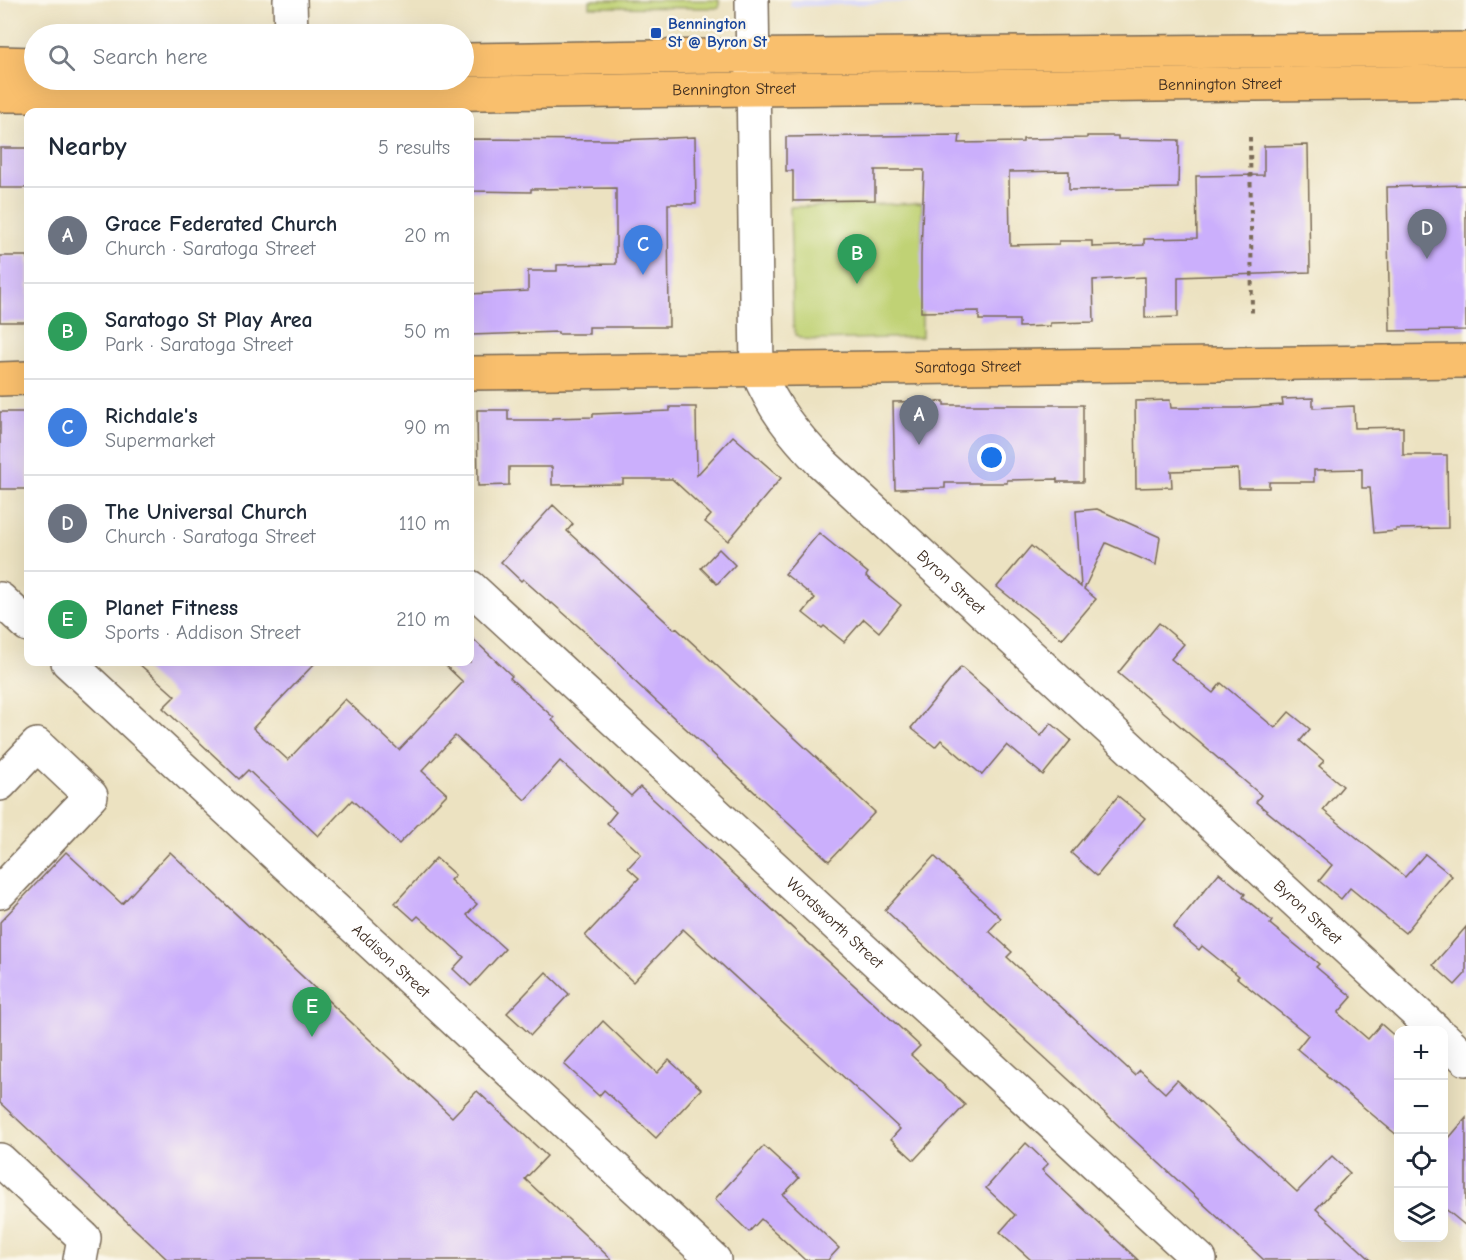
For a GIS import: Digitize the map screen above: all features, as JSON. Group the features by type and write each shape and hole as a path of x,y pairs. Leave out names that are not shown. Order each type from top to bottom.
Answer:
{"main road":[{"name":"Bennington Street","path":"474,60 1466,49"},
{"path":"0,63 24,64"},
{"name":"Bennington Street","path":"0,95 291,96 1466,82"},
{"name":"Saratoga Street","path":"474,373 1466,361"},
{"path":"0,379 24,378"}],"street":[{"path":"290,0 291,24"},
{"name":"Byron Street","path":"752,0 757,370 768,396 798,439 822,463 1431,1026"},
{"name":"Wordsworth Street","path":"474,591 1200,1260"},
{"path":"0,598 24,621"},
{"name":"Addison Street","path":"72,666 714,1260"},
{"path":"0,784 37,745 91,796 0,892"},
{"path":"1448,1043 1466,1059"},
{"path":"0,1160 84,1238 80,1260"}],"path":[{"path":"1250,137 1252,314"}],"shaded area":[{"path":"790,0 915,0 915,2 790,7"}],"green space":[{"path":"590,0 719,0 719,8 590,7"},
{"path":"922,203 922,337 818,340 804,339 796,335 793,324 790,207"}],"building":[{"path":"960,135 959,143 1023,142 1023,139 1087,138 1087,136 1179,140 1178,188 1069,190 1069,171 1009,172 1010,245 1092,241 1092,247 1144,245 1144,239 1197,238 1196,176 1264,175 1264,146 1308,145 1310,272 1178,277 1178,317 1145,318 1145,277 1093,280 1094,322 1050,323 1050,326 1019,327 1019,320 979,320 979,311 921,312 924,170 875,170 875,200 793,201 793,171 786,171 786,137"},
{"path":"695,137 696,204 668,204 669,327 589,327 589,334 558,334 558,332 474,335 474,294 528,291 528,271 557,271 557,265 616,264 616,188 531,189 531,192 474,191 474,139 619,140"},
{"path":"0,148 24,148 24,188 0,188"},
{"path":"1466,185 1466,330 1390,331 1387,187"},
{"path":"0,256 24,256 24,322 0,322"},
{"path":"1313,398 1313,408 1354,406 1355,428 1403,427 1403,455 1447,455 1448,528 1396,529 1396,531 1374,533 1370,488 1362,488 1362,469 1314,470 1314,482 1269,482 1269,488 1239,488 1238,469 1171,471 1172,487 1136,488 1135,401 1170,400 1171,408 1238,408 1283,405 1282,399"},
{"path":"944,401 944,405 1083,405 1083,482 1057,482 1057,479 1007,480 1007,483 945,483 945,488 895,489 893,402"},
{"path":"670,407 696,407 697,475 733,436 781,478 728,541 705,522 711,515 672,479 623,479 623,484 552,485 552,467 509,467 509,485 478,486 477,410 508,410 508,420 552,420 552,418 593,417 593,414 670,411"},
{"path":"0,412 24,412 24,489 0,489"},
{"path":"553,505 573,524 567,531 674,629 676,628 875,812 829,861 630,677 611,655 501,562"},
{"path":"1097,509 1160,537 1156,565 1106,543 1084,589 1096,599 1062,639 997,587 1031,546 1081,587 1076,511"},
{"path":"819,533 868,573 866,576 901,605 879,632 864,619 844,642 803,613 815,598 785,574"},
{"path":"719,549 735,565 717,584 701,568"},
{"path":"1159,623 1184,644 1171,659 1213,693 1221,683 1275,728 1289,712 1310,729 1300,741 1324,761 1319,766 1343,786 1323,810 1405,877 1425,854 1452,876 1405,933 1350,888 1341,899 1319,881 1332,865 1256,802 1261,795 1118,673"},
{"path":"474,640 512,676 510,678 554,718 552,720 631,796 640,787 920,1046 911,1055 965,1105 914,1160 891,1139 900,1129 683,929 633,982 585,936 639,878 628,868 641,854 607,823 616,812 560,761 525,800 455,736 422,771 447,794 399,844 352,800 318,836 248,770 239,779 163,708 175,696 141,666 312,666 253,728 288,760 345,699 399,750 463,682 446,666 474,666"},
{"path":"961,667 1041,736 1051,723 1071,740 1043,775 1007,745 982,775 941,740 935,747 911,728"},
{"path":"1118,796 1145,818 1097,876 1071,853"},
{"path":"66,852 122,904 170,852 452,1117 477,1091 547,1156 525,1179 612,1260 168,1260 0,1103 0,922"},
{"path":"934,856 1001,918 989,931 1012,952 1007,957 1135,1075 1140,1070 1165,1093 1177,1080 1297,1192 1332,1156 1350,1173 1316,1209 1371,1260 1264,1260 885,910"},
{"path":"436,858 455,875 450,880 477,904 467,915 505,949 471,986 453,969 464,957 418,916 414,920 395,903"},
{"path":"1219,873 1245,894 1243,897 1272,921 1270,924 1319,964 1316,967 1352,997 1338,1013 1368,1039 1381,1024 1394,1035 1394,1133 1297,1049 1308,1035 1237,978 1239,976 1202,946 1199,950 1173,928"},
{"path":"1466,927 1466,973 1455,985 1433,965"},
{"path":"546,972 569,994 531,1035 507,1013"},
{"path":"603,1021 657,1073 669,1060 701,1089 656,1138 604,1090 599,1096 564,1064"},
{"path":"1466,1118 1466,1226 1448,1211 1448,1139"},
{"path":"1026,1143 1048,1164 1042,1170 1138,1260 1031,1260 1000,1232 1015,1215 986,1188"},
{"path":"764,1146 799,1178 783,1195 839,1248 828,1260 805,1260 761,1219 749,1232 715,1199"}],"place":[{"name":"Bennington St @ Byron St","path":"656,33"},
{"name":"The Universal Church","path":"1427,259"},
{"name":"Richdale's","path":"643,275"},
{"name":"Saratogo St Play Area","path":"857,284"},
{"name":"Grace Federated Church","path":"919,445"},
{"name":"Planet Fitness","path":"312,1037"}]}
